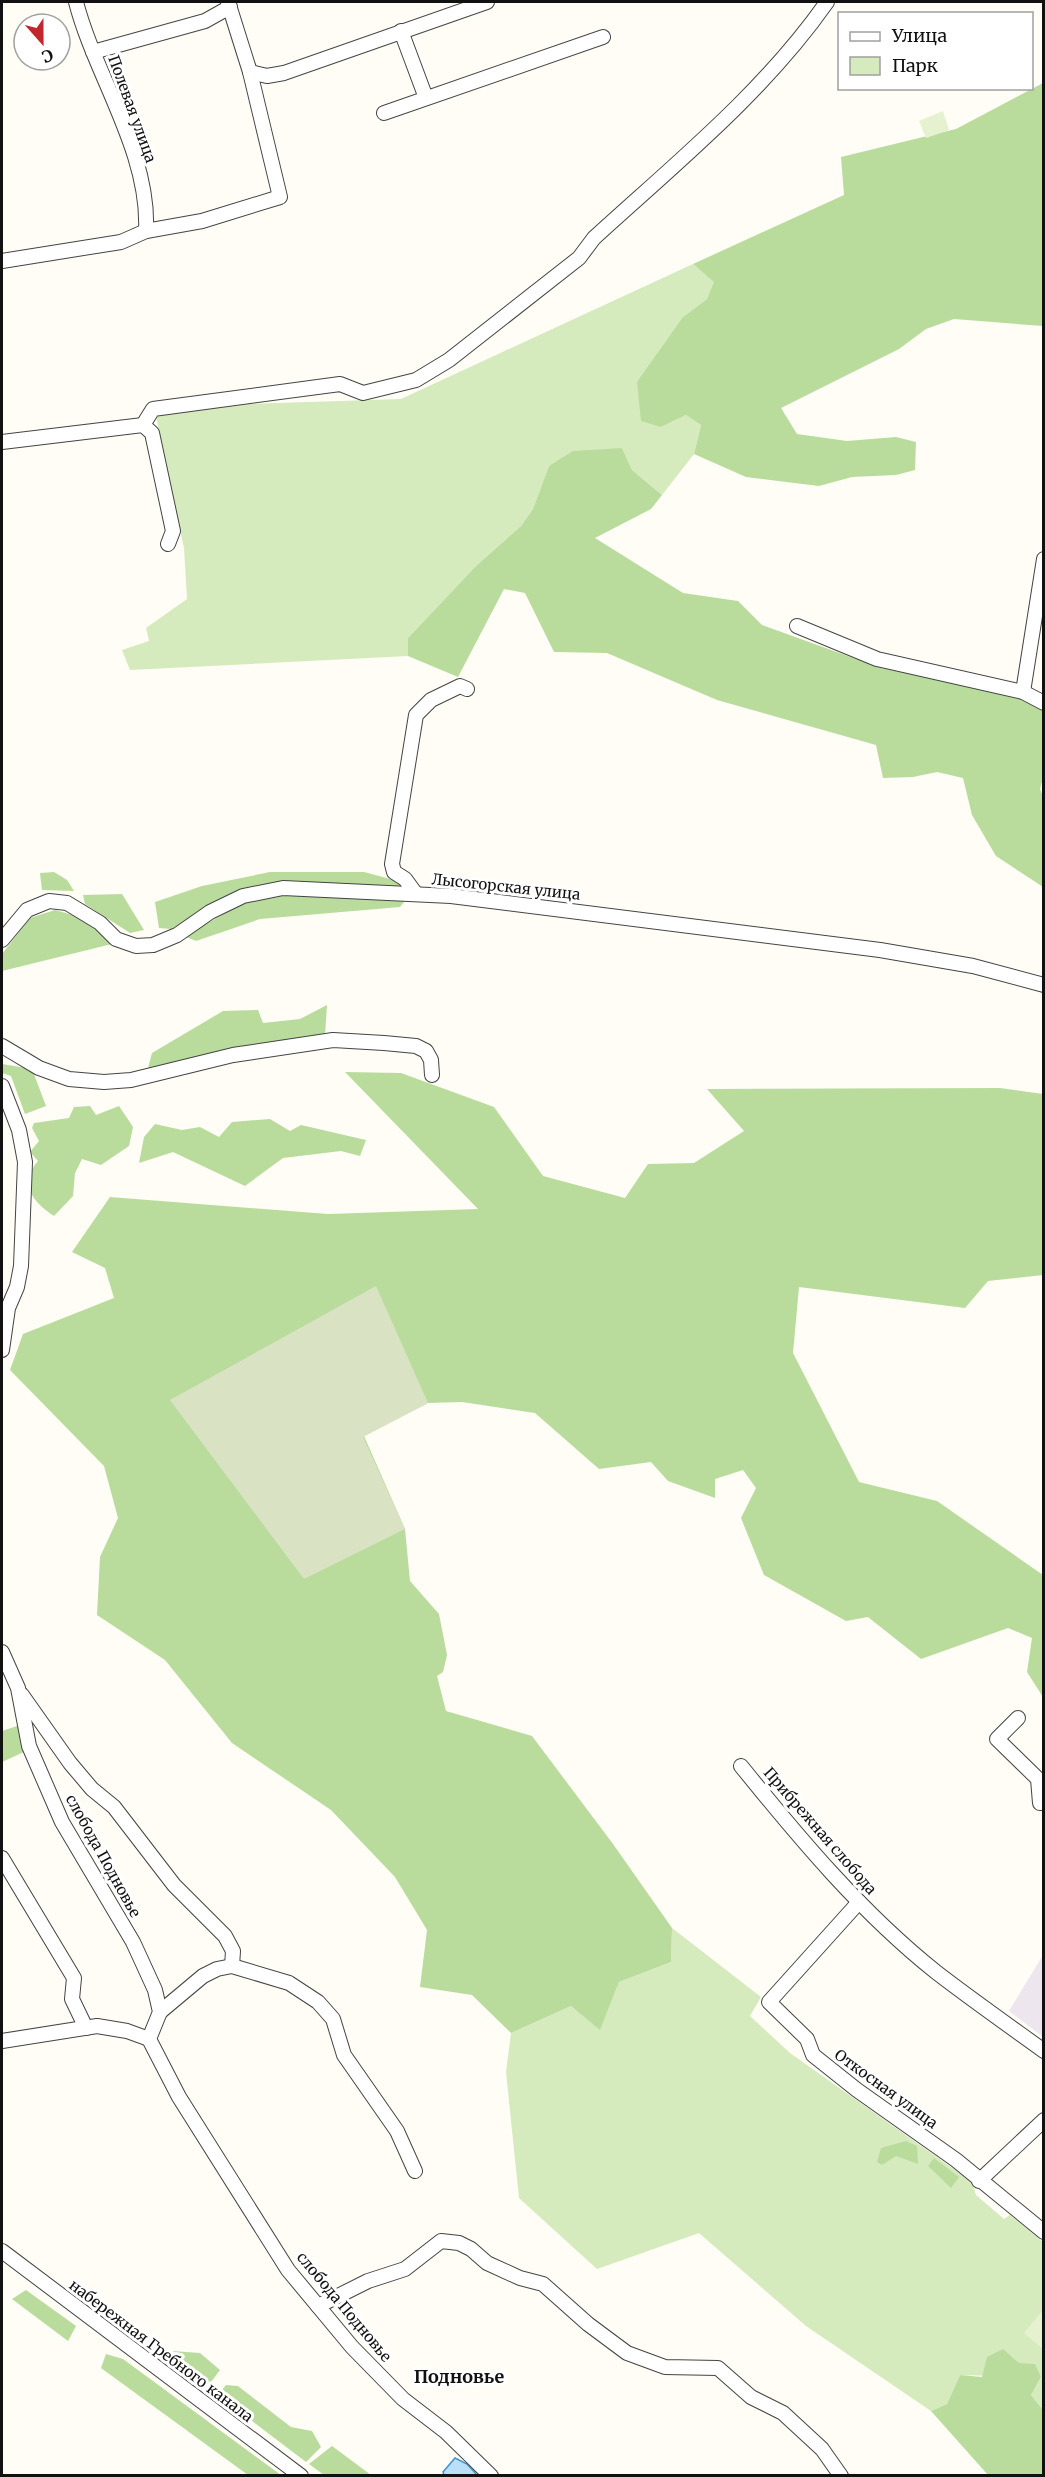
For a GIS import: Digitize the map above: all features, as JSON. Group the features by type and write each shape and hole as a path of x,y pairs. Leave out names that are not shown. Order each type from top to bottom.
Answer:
{"street":[{"name":"Полевая улица","path":"76,2 93,52 124,126 146,206 146,231"},
{"path":"250,72 267,76 284,74 487,2"},
{"path":"143,425 153,409 340,384 363,393 416,380 449,360 579,258 594,238 712,131 801,36 827,2"},
{"path":"2,261 121,242 146,231 202,220 280,197 250,72 229,4 196,23 93,52"},
{"path":"401,32 426,98"},
{"path":"384,113 603,38"},
{"path":"2,442 143,425 152,433 173,531 168,544"},
{"path":"1023,692 1044,559"},
{"path":"797,626 877,659 1023,692 1044,703"},
{"path":"416,894 405,879 394,872 393,864 416,715 431,700 460,686 467,689"},
{"name":"Лысогорская улица","path":"2,940 27,910 49,901 67,903 100,923 116,939 136,946 153,945 177,935 210,912 243,896 283,888 451,896 880,950 973,966 1044,985"},
{"path":"2,1046 39,1068 69,1079 104,1082 132,1080 233,1055 333,1040 384,1043 416,1046 426,1051 431,1060 432,1076"},
{"path":"2,1086 24,1146 25,1162 21,1266 17,1287 8,1308 2,1350"},
{"name":"слобода Подновье","path":"2,1652 18,1688 29,1746 37,1766 62,1822 133,1942 156,1990 160,2012"},
{"path":"18,1688 70,1763 93,1789 114,1807 174,1886 225,1936 233,1952 232,1966"},
{"path":"1018,1718 997,1738 1038,1779 1040,1803 1044,1803"},
{"name":"Прибрежная слобода","path":"741,1766 796,1834 859,1902 935,1971 1044,2051"},
{"path":"2,1858 74,1978 72,1999 86,2028"},
{"name":"Откосная улица","path":"859,1902 769,2002 807,2039 813,2055 857,2090 866,2094 956,2160 1044,2232"},
{"path":"2,2040 97,2026 127,2031 149,2039 160,2012 203,1976 217,1969 232,1966 289,1983 318,2002 333,2019 344,2055 397,2131 415,2170"},
{"name":"слобода Подновье","path":"149,2039 179,2097 288,2270 352,2347 398,2394 446,2432 491,2475"},
{"path":"979,2181 1044,2120"},
{"path":"318,2306 368,2281 405,2269 441,2241 459,2243 471,2249 487,2263 520,2278 543,2284 588,2324 627,2353 665,2367 718,2368 751,2397 783,2413 822,2450 841,2475"},
{"name":"набережная Гребного канала","path":"2,2251 301,2475"}],"shaded area":[{"path":"1043,1955 1044,2037 1009,2011"}],"green space":[{"path":"1043,83 1043,326 954,319 926,329 899,349 781,408 797,434 847,441 896,437 916,442 915,470 896,475 852,477 819,486 746,477 694,454 701,425 686,415 661,427 641,421 637,382 683,317 707,299 714,282 693,264 844,195 841,157 956,129"},
{"path":"943,111 949,130 926,138 919,121"},
{"path":"693,264 715,282 707,299 683,317 661,427 686,415 701,425 694,454 662,495 632,470 622,448 549,466 533,509 521,526 476,566 408,638 408,656 130,670 122,650 149,641 146,628 187,599 184,548 154,407 401,399"},
{"path":"622,448 632,470 662,495 651,509 595,538 683,593 738,601 762,625 881,668 1023,697 1043,709 1043,778 1040,789 1044,799 1043,887 996,856 972,815 963,778 937,772 913,777 883,778 876,745 717,700 607,653 554,652 525,593 504,589 458,677 408,656 408,638 476,566 521,526 533,509 549,466 573,451"},
{"path":"54,872 67,880 74,891 42,890 40,873"},
{"path":"270,872 364,872 405,883 401,889 263,886 209,907 171,929 159,928 155,902 202,886"},
{"path":"283,893 408,897 400,907 260,919 196,941 184,936 244,903"},
{"path":"122,894 144,930 130,933 85,904 83,895"},
{"path":"55,910 76,916 116,943 2,971 2,954 30,918"},
{"path":"327,1005 325,1035 147,1072 152,1053 223,1011 258,1010 263,1023 300,1019"},
{"path":"2,1064 32,1069 46,1106 25,1114 11,1076 2,1073"},
{"path":"345,1072 401,1073 494,1107 543,1176 625,1198 648,1164 694,1163 744,1131 707,1089 1000,1088 1043,1094 1043,1275 988,1281 965,1308 799,1287 793,1353 859,1482 937,1501 1043,1575 1043,1697 1027,1672 1032,1638 1008,1628 921,1659 868,1617 846,1621 764,1575 741,1518 756,1488 743,1470 715,1479 715,1498 668,1481 651,1462 599,1469 535,1413 462,1402 428,1403 364,1436 405,1529 410,1581 439,1614 447,1655 443,1672 437,1676 446,1711 532,1736 613,1844 672,1928 671,1962 619,1982 600,2030 571,2006 511,2033 472,1995 420,1987 427,1930 395,1877 331,1810 232,1743 165,1660 97,1615 100,1557 118,1518 104,1466 10,1370 23,1334 114,1298 105,1268 72,1252 110,1197 328,1214 478,1209"},
{"path":"90,1106 96,1115 119,1106 133,1127 129,1146 101,1165 82,1159 75,1173 73,1196 54,1216 34,1199 29,1185 32,1169 38,1161 30,1152 39,1141 32,1128 34,1123 69,1118 74,1107"},
{"path":"270,1119 290,1131 301,1125 366,1140 360,1156 341,1151 283,1158 245,1186 173,1152 139,1163 144,1137 155,1124 182,1130 200,1127 219,1137 232,1122"},
{"path":"376,1286 428,1403 363,1437 405,1529 304,1579 170,1400"},
{"path":"20,1725 26,1751 2,1762 2,1731"},
{"path":"672,1928 761,1997 750,2016 790,2053 972,2182 976,2195 1004,2219 1010,2215 1043,2242 1043,2410 1031,2395 1041,2377 960,2375 947,2404 931,2411 806,2326 699,2233 597,2269 519,2198 506,2072 511,2033 571,2006 600,2029 619,1982 671,1962"},
{"path":"906,2141 917,2146 918,2164 896,2156 882,2165 877,2162 881,2148"},
{"path":"934,2158 959,2177 951,2188 928,2166"},
{"path":"26,2290 76,2326 68,2341 12,2299"},
{"path":"1043,2310 1043,2349 1024,2333"},
{"path":"1003,2349 1019,2363 1035,2364 1041,2377 1031,2395 1043,2410 1043,2475 988,2475 931,2411 947,2404 960,2375 982,2377 987,2357"},
{"path":"173,2351 200,2353 220,2370 208,2386"},
{"path":"106,2354 123,2359 281,2475 248,2475 101,2368"},
{"path":"226,2385 238,2386 291,2427 312,2431 321,2447 306,2462 218,2395"},
{"path":"332,2446 371,2475 324,2475 309,2464"}],"water":[{"path":"455,2458 467,2464 477,2475 444,2475 443,2472"}],"district":[{"name":"Подновье","path":"459,2377"}]}
